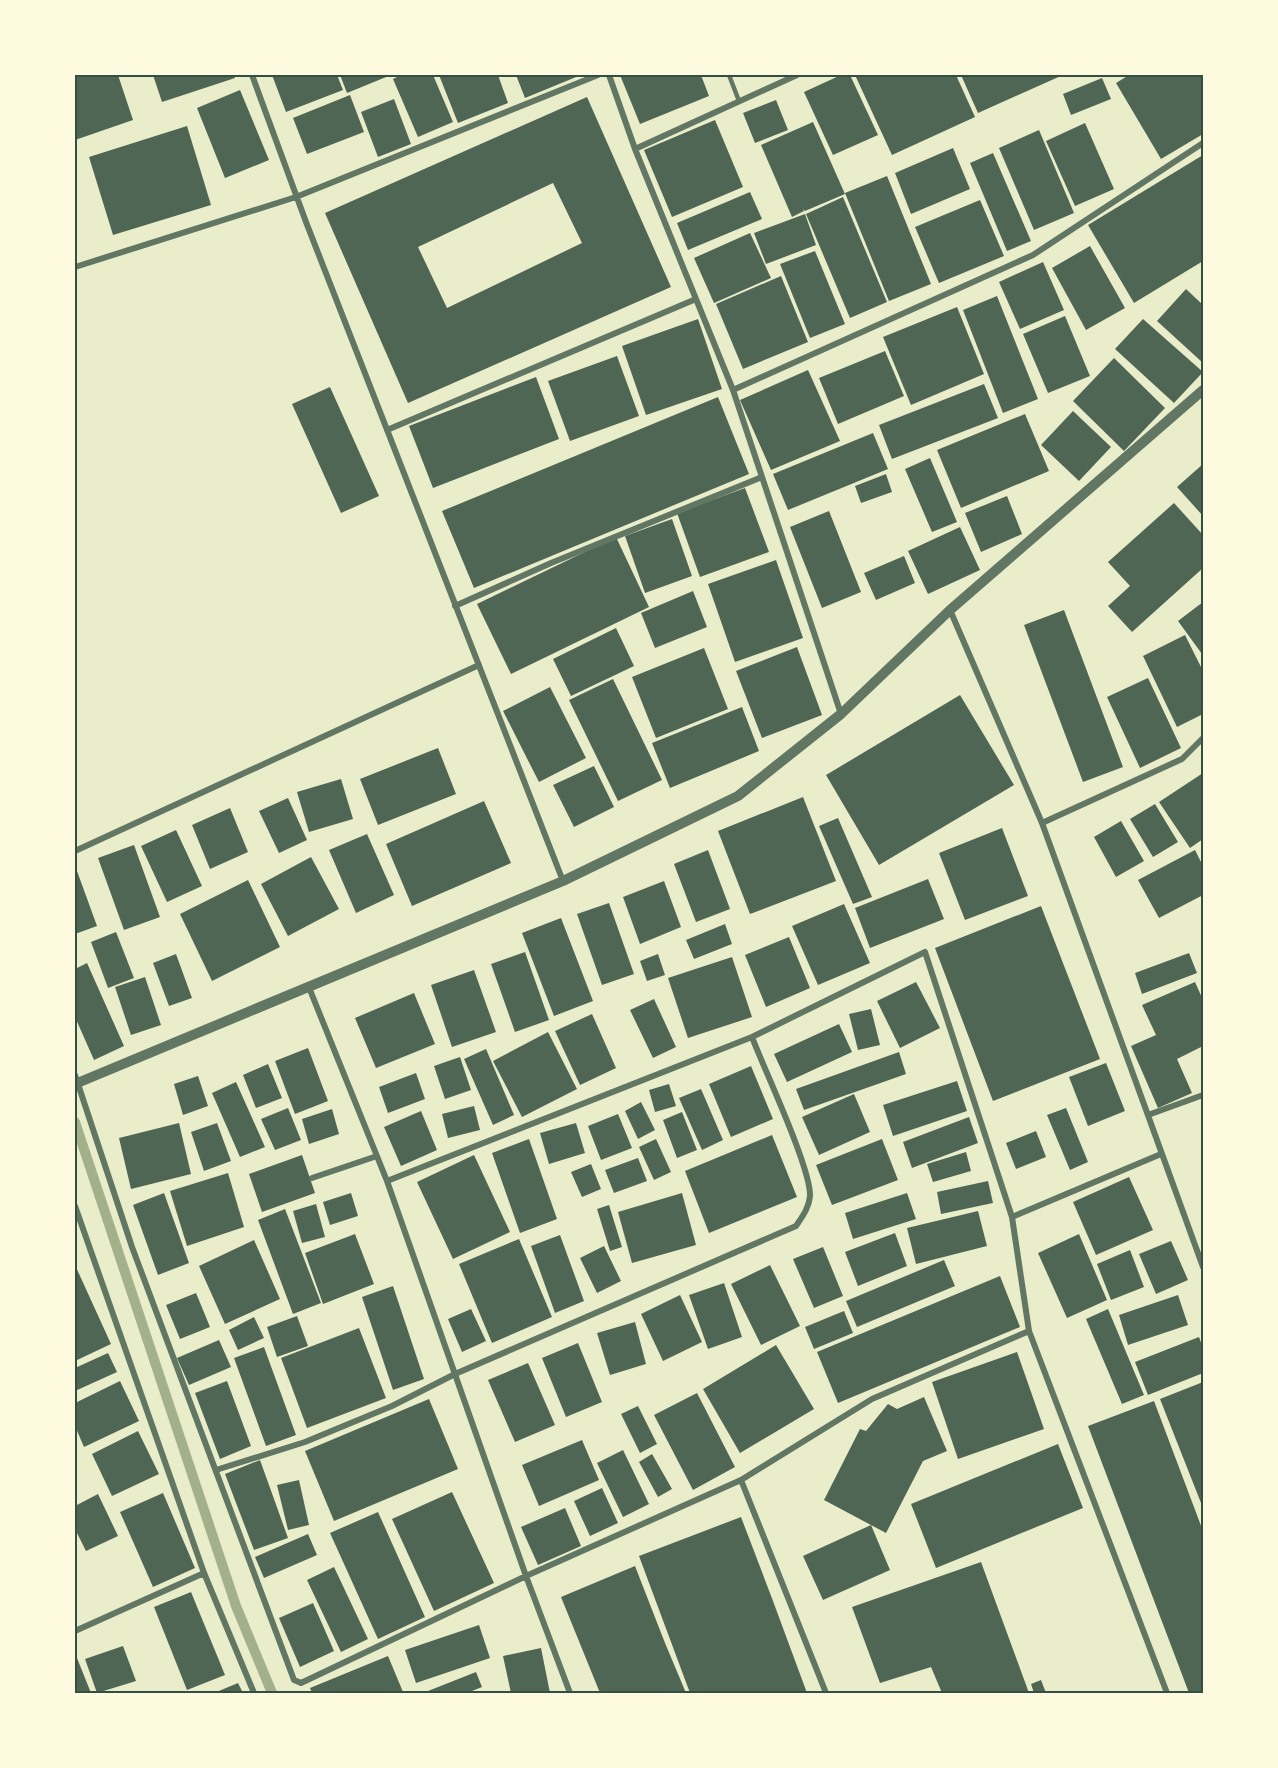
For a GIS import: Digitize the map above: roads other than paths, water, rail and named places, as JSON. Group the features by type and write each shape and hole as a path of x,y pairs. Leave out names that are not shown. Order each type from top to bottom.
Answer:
{"street":[{"path":"252,75 296,197 563,881"},
{"path":"75,267 296,197 598,75"},
{"path":"609,75 635,149 733,390 841,714"},
{"path":"635,149 797,75"},
{"path":"733,390 1033,255 1203,142"},
{"path":"387,430 696,299"},
{"path":"1029,1331 872,1399 741,1480 526,1576 308,1682 294,1680 132,1246 76,1081 563,881 738,796 841,714 950,610 1203,390"},
{"path":"455,606 551,563 762,477"},
{"path":"950,610 1042,823 1203,1267"},
{"path":"75,851 479,665"},
{"path":"1042,823 1182,759 1203,738"},
{"path":"387,1181 752,1037 925,952 1012,1217 1029,1331 1167,1693"},
{"path":"308,985 387,1181 526,1576 570,1693"},
{"path":"216,1470 305,1442 392,1406 455,1374 796,1226 807,1209 810,1195 802,1164 752,1037"},
{"path":"1148,1115 1203,1095"},
{"path":"1012,1217 1161,1154"},
{"path":"312,1178 377,1156"},
{"path":"75,1206 204,1573 254,1693"},
{"path":"741,1480 826,1693"},
{"path":"75,1631 204,1573"}],"lane":[{"path":"729,75 739,101"}],"waterway":[{"path":"75,1122 236,1606 272,1693"}]}
